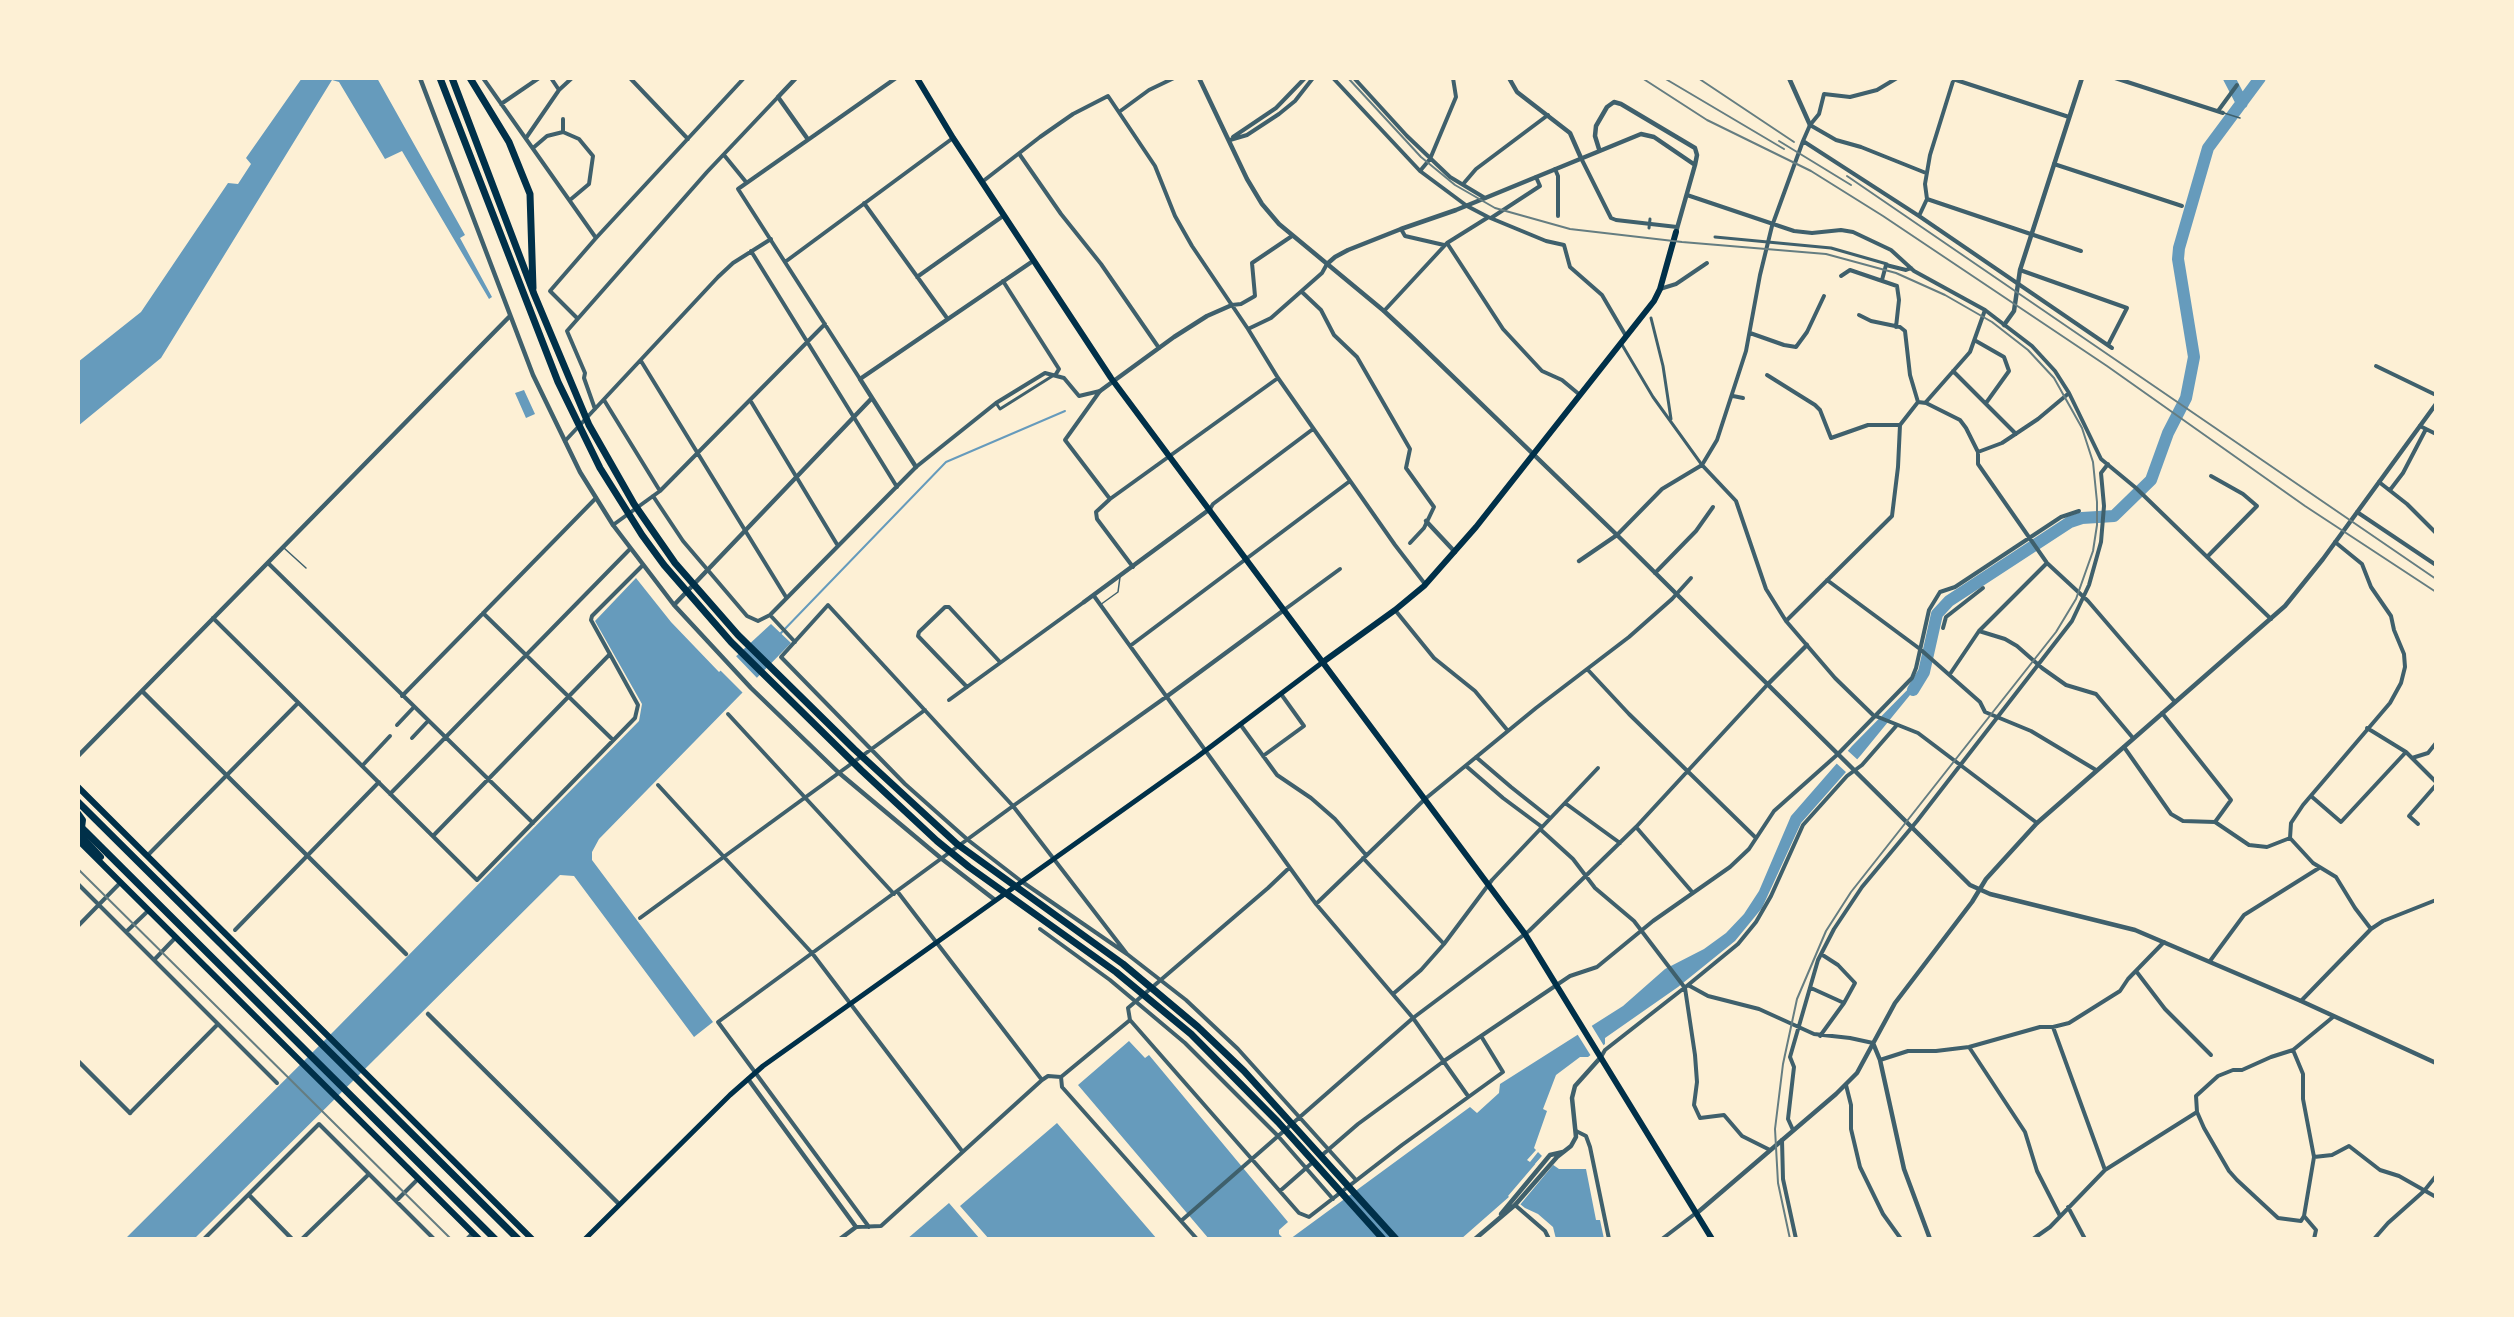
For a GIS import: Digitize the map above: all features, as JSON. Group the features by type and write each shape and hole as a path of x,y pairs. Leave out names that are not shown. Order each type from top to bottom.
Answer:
{"highway":[{"path":"440,78 558,382 600,468 664,565 731,642 929,834 969,867 1116,972 1191,1034 1278,1122 1383,1239"},
{"path":"452,78 534,294 589,425 628,494 675,563 738,635 854,749 957,844 1123,964 1198,1027 1252,1079 1396,1239"},
{"path":"470,78 509,142 530,194 534,294"},
{"path":"78,802 518,1239"},
{"path":"78,824 495,1239"}],"main road":[{"path":"917,78 953,138 1113,381 1425,799 1490,882 1601,1052 1712,1239"},
{"path":"585,1239 755,1072 1206,750 1395,610 1425,585 1455,552 1654,301 1660,289 1676,230"},
{"path":"78,787 532,1239"},
{"path":"78,813 83,820 81,832 83,838 110,866 110,872"},
{"path":"78,840 479,1239"}],"street":[{"path":"420,78 533,375 564,442 613,525 674,605 751,688 838,772 995,900"},
{"path":"483,78 596,238"},
{"path":"501,104 539,78"},
{"path":"551,78 559,90"},
{"path":"526,138 559,90 572,78"},
{"path":"630,78 688,139"},
{"path":"577,318 550,291 744,78"},
{"path":"595,409 584,378 585,373 567,333 577,318 796,78"},
{"path":"896,78 807,138 738,189 916,467"},
{"path":"1119,112 1149,90 1174,78"},
{"path":"1199,78 1257,196 1292,236 1384,311 1534,454 1970,885 1980,891 2114,924 2164,941 2436,1063"},
{"path":"1230,140 1276,108 1305,78"},
{"path":"1230,140 1247,135 1279,114 1295,101 1313,78"},
{"path":"1333,78 1420,171 1467,206 1489,218 1546,241 1564,245 1570,267 1602,295 1626,337"},
{"path":"1354,78 1430,159 1450,177 1485,198"},
{"path":"1420,171 1430,159 1456,97 1453,78"},
{"path":"1509,78 1517,92 1570,133 1611,218 1676,230 1695,165 1697,151 1691,144 1618,103 1607,107 1596,126 1595,136 1599,149"},
{"path":"1789,78 1810,125 1836,140 1861,147 1926,173"},
{"path":"1580,561 1617,535 1662,489 1702,465 1717,440 1733,396 1750,333 1772,225 1803,141 1810,125 1819,114 1824,94 1850,97 1877,90 1897,78"},
{"path":"1919,216 1927,199 1926,173 1954,78 2069,117"},
{"path":"2004,325 2014,311 2019,270 2082,78"},
{"path":"2115,78 2223,113"},
{"path":"2218,111 2236,86"},
{"path":"982,182 1040,137 1108,96 1155,166 1175,216 1192,246 1313,429 1425,585"},
{"path":"778,97 807,138"},
{"path":"1464,183 1481,165 1487,163 1508,143 1548,115"},
{"path":"563,120 564,132"},
{"path":"532,148 547,136 564,132 579,139 593,156 589,184 569,200"},
{"path":"1248,329 1270,318 1302,292 1335,257 1348,250 1467,206 1599,149 1645,134 1654,137 1695,165"},
{"path":"785,262 953,138"},
{"path":"1803,141 1919,216 2110,347 2127,308 2019,270"},
{"path":"1020,154 1159,348"},
{"path":"724,155 746,182"},
{"path":"2054,164 2182,206"},
{"path":"1555,169 1558,176 1558,216"},
{"path":"1384,311 1445,244 1540,186 1536,177"},
{"path":"1687,195 1772,225 1812,233 1841,230 1852,232 1892,250 1911,268 1985,310 2046,361 2069,393 2097,455 2145,496 2271,619"},
{"path":"1927,199 2081,251"},
{"path":"864,203 947,318"},
{"path":"917,277 1004,216"},
{"path":"1649,228 1650,219"},
{"path":"1401,229 1405,236 1445,244 1503,329 1542,371 1562,380 1581,395"},
{"path":"1110,499 1065,440 1100,391 1113,381 1207,316 1232,305 1241,304 1255,296 1252,263 1292,236"},
{"path":"1715,237 1831,248 1887,264"},
{"path":"564,442 718,277 771,238"},
{"path":"751,251 897,487"},
{"path":"860,379 1033,261"},
{"path":"1660,289 1676,284 1707,263"},
{"path":"1882,280 1886,265 1906,270 1911,268"},
{"path":"1841,276 1850,270 1897,286 1899,300 1896,327"},
{"path":"1004,281 1057,364 1059,369 1056,374"},
{"path":"1302,292 1321,310 1334,335 1357,357 1410,448 1406,468 1434,507 1424,528 1410,543"},
{"path":"1750,333 1796,347 1807,332 1824,296"},
{"path":"1926,403 1970,352 1976,341 1978,326 1985,310"},
{"path":"1859,315 1905,331 1910,375 1918,402"},
{"path":"78,756 510,316"},
{"path":"1651,318 1663,366 1671,420"},
{"path":"613,525 660,491 825,324"},
{"path":"1976,341 2004,357 2009,371 1986,404"},
{"path":"1621,343 1653,397 1702,465 1736,501 1762,583 1786,621 1854,697 1878,717 1918,734 2037,823"},
{"path":"641,361 786,597"},
{"path":"2376,366 2436,394"},
{"path":"1953,371 2016,434"},
{"path":"653,496 683,541 708,571 752,619 758,621 770,615 916,467 996,403 1045,373 1056,374 1064,378 1079,396 1100,391"},
{"path":"1767,375 1815,405 1820,410 1831,438 1868,425 1900,425"},
{"path":"1133,567 1095,516 1110,499 1278,378"},
{"path":"1978,452 2002,443 2016,434 2069,393"},
{"path":"1733,396 1743,398"},
{"path":"674,605 872,398"},
{"path":"604,400 660,491"},
{"path":"750,400 838,546"},
{"path":"1918,402 1926,403 1960,420 1978,452 1978,464 2047,563 2084,598 2175,702"},
{"path":"1786,621 1892,516 1900,425 1918,402"},
{"path":"1662,1239 1697,1213 1846,1085 1857,1073 1895,1003 1993,872 2037,823 2271,619 2300,588 2335,543 2436,404"},
{"path":"2420,426 2436,434"},
{"path":"949,700 1133,567 1313,429"},
{"path":"2390,490 2403,473 2426,429"},
{"path":"1793,1130 1788,1119 1794,1067 1790,1057 1797,1027 1821,954 1851,902 2072,621 2084,598 2095,567 2104,510 2101,473 2108,464"},
{"path":"2207,556 2257,506 2243,494 2211,476"},
{"path":"1130,646 1350,481"},
{"path":"2379,482 2436,533"},
{"path":"402,696 596,498"},
{"path":"1655,573 1696,531 1713,507"},
{"path":"1280,1191 1358,1124 1444,1061 1570,976 1597,967 1642,930 1739,859 1749,849 1781,802 1840,755 1878,717 1912,678 1921,650 1929,610 1940,592 1954,587 2061,517 2079,511"},
{"path":"2357,512 2436,565"},
{"path":"1426,521 1455,552"},
{"path":"2335,543 2362,564 2371,587 2391,616 2404,654 2405,667 2401,683 2390,703 2311,796 2291,823 2290,838 2319,868 2330,871 2336,877 2371,929"},
{"path":"390,794 630,549"},
{"path":"268,563 533,823"},
{"path":"1950,674 1979,631 2047,563"},
{"path":"213,618 477,880 635,718 638,705 592,625 592,616 643,565"},
{"path":"869,1227 718,1022 1340,569"},
{"path":"1316,904 1425,799 1629,637 1691,578"},
{"path":"1827,580 1933,659 1980,702 1985,712 2031,731 2096,770"},
{"path":"1943,628 1946,617 1983,588"},
{"path":"1094,596 1289,868 1316,904 1413,1018 1468,1096"},
{"path":"1127,954 1013,806 828,605 781,657 905,784 968,840 1021,881 1162,980 1238,1049 1356,1180"},
{"path":"967,687 918,636 919,632 945,607 950,607 1000,662"},
{"path":"1395,610 1434,658 1475,692 1508,731"},
{"path":"483,612 613,740"},
{"path":"770,615 795,642"},
{"path":"1979,631 2005,639 2066,685 2096,694 2133,738"},
{"path":"1183,1220 1413,1018 1525,934 1636,827 1687,770 1807,645"},
{"path":"433,836 610,654"},
{"path":"1588,670 1623,708 1755,837"},
{"path":"142,691 406,954"},
{"path":"1263,756 1304,726 1281,694"},
{"path":"147,856 298,703"},
{"path":"397,725 414,707"},
{"path":"640,918 925,710"},
{"path":"2162,713 2231,800 2215,822"},
{"path":"728,714 896,892 1042,1080"},
{"path":"412,738 428,721"},
{"path":"1240,724 1277,775 1311,798 1335,819 1365,857 1444,944"},
{"path":"1475,1239 1516,1204 1554,1153 1563,1152 1571,1146 1576,1131 1572,1098 1575,1086 1601,1052 1738,944 1756,922 1771,896 1803,825 1853,769 1897,725"},
{"path":"2367,728 2406,752 2436,783 2409,816 2418,824"},
{"path":"362,766 390,736"},
{"path":"2412,758 2428,753 2436,743"},
{"path":"2124,747 2171,814 2183,821 2215,822 2249,845 2266,847 2290,838"},
{"path":"2311,796 2341,822 2406,752"},
{"path":"1476,757 1550,818"},
{"path":"1466,766 1557,843 1595,888 1642,930 1668,968 1684,986 1708,996 1759,1009 1820,1036 1850,1038 1873,1044"},
{"path":"1393,994 1411,980 1444,944 1490,882 1598,768"},
{"path":"235,930 379,782"},
{"path":"657,785 812,954 962,1151"},
{"path":"1565,803 1620,843"},
{"path":"1636,827 1693,893"},
{"path":"1289,868 1128,1008 1130,1020 1299,1213 1309,1217 1503,1072 1481,1036"},
{"path":"2210,961 2244,915 2319,868"},
{"path":"78,926 121,882"},
{"path":"78,884 277,1083"},
{"path":"2301,1001 2371,929 2383,921 2436,900"},
{"path":"126,932 149,910"},
{"path":"1040,929 1136,1001 1185,1043 1278,1136 1333,1199"},
{"path":"154,960 176,937"},
{"path":"1880,1060 1908,1051 1936,1051 1969,1047 2040,1026 2053,1027 2068,1023 2120,991 2164,941"},
{"path":"1820,1036 1844,1003 1854,981 1838,965 1821,954"},
{"path":"2136,971 2165,1009 2211,1055"},
{"path":"1684,986 1695,1055 1697,1082 1694,1105 1700,1118 1724,1115 1742,1136 1770,1150"},
{"path":"1810,988 1844,1003"},
{"path":"428,1014 619,1204"},
{"path":"2293,1050 2303,1074 2303,1099 2314,1156 2304,1216 2301,1221 2277,1218 2229,1171 2197,1112 2196,1096 2218,1076 2233,1070 2242,1070 2293,1050 2334,1017"},
{"path":"840,1239 856,1227 881,1226 1042,1080 1048,1076 1061,1077 1130,1020"},
{"path":"78,1061 130,1113 218,1024"},
{"path":"2053,1027 2105,1170"},
{"path":"1873,1044 1880,1060 1902,1158 1930,1239"},
{"path":"1969,1047 2025,1132 2037,1171 2060,1216"},
{"path":"1061,1077 1062,1087 1183,1220 1197,1239"},
{"path":"748,1079 856,1227"},
{"path":"1846,1085 1851,1105 1851,1129 1860,1167 1883,1214 1901,1239"},
{"path":"2033,1239 2041,1235 2105,1170 2197,1112"},
{"path":"204,1239 319,1124 434,1239"},
{"path":"1576,1131 1586,1136 1590,1147 1609,1239"},
{"path":"1782,1140 1783,1179 1796,1239"},
{"path":"2314,1156 2332,1155 2349,1146 2380,1170 2399,1176 2436,1197"},
{"path":"1498,1218 1511,1199 1549,1160"},
{"path":"302,1239 369,1174"},
{"path":"2374,1239 2388,1223 2424,1191 2436,1176"},
{"path":"396,1201 418,1179"},
{"path":"249,1195 292,1239"},
{"path":"1516,1204 1545,1230 1549,1239"},
{"path":"2067,1207 2085,1239"},
{"path":"2304,1216 2316,1230 2317,1234 2314,1239"},
{"path":"467,1239 473,1233"}],"lane":[{"path":"2223,113 2240,118"},
{"path":"284,548 306,568"},
{"path":"1100,605 1118,592 1120,576"}],"water":[{"path":"302,78 377,78 465,235 460,238 492,297 489,299 402,151 385,159 339,82 332,80 161,358 78,426 78,362 141,312 228,183 238,184 251,164 246,158"},
{"path":"524,390 535,414 526,418 515,393"},
{"path":"636,578 671,622 719,672 771,624 791,643 599,839 592,852 592,860 713,1022 694,1037 574,876 560,875 194,1239 125,1239 334,1031 639,721 642,704 595,621"},
{"path":"1922,675 1919,684 1861,755 1801,823 1762,908 1735,941 1678,987 1605,1038 1605,1044 1588,1057 1580,1057 1556,1075 1543,1109 1547,1111 1534,1148 1536,1150 1527,1160 1530,1162 1538,1152 1542,1156 1535,1164 1537,1166 1549,1162 1559,1169 1586,1169 1596,1220 1600,1220 1604,1239 1556,1239 1553,1227 1510,1196 1461,1239 1290,1239 1470,1107 1477,1113 1499,1093 1500,1084 1623,1006 1665,969 1704,949 1726,933 1744,914 1759,891 1791,816 1852,746"},
{"path":"1129,1041 1145,1058 1149,1055 1288,1222 1279,1230 1279,1234 1284,1239 1209,1239 1078,1085"},
{"path":"1057,1123 1157,1239 989,1239 960,1206"},
{"path":"949,1203 980,1239 907,1239"}],"pier":[{"path":"734,654 759,680 744,694 718,668"},
{"path":"1847,750 1859,761 1847,773 1835,762"},
{"path":"1590,1023 1604,1046 1591,1056 1576,1032"},
{"path":"1543,1155 1554,1164 1519,1206 1508,1196"}],"waterway":[{"path":"2229,78 2242,103"},
{"path":"1913,690 1924,672 1937,614 1949,601 2070,522 2082,518 2114,516 2151,480 2168,433 2186,398 2194,357 2178,259 2179,248 2208,148 2260,78"},
{"path":"780,634 946,462 1065,411"}],"railway":[{"path":"1348,78 1421,157 1455,185 1495,208 1570,229 1682,242 1826,254 1896,273 1945,295 1992,322 2028,350 2054,378 2082,428 2093,462 2097,525 2093,551 2076,599 2056,632 1851,892 1826,931 1797,999 1783,1064 1775,1129 1778,1183 1790,1239"},
{"path":"1642,78 1707,120 1811,171 1883,216 2107,366 2305,506 2436,592"},
{"path":"1664,78 1784,149"},
{"path":"1698,78 1794,142"},
{"path":"1779,141 1851,185"},
{"path":"1847,176 2436,579"},
{"path":"78,869 451,1239"}]}
